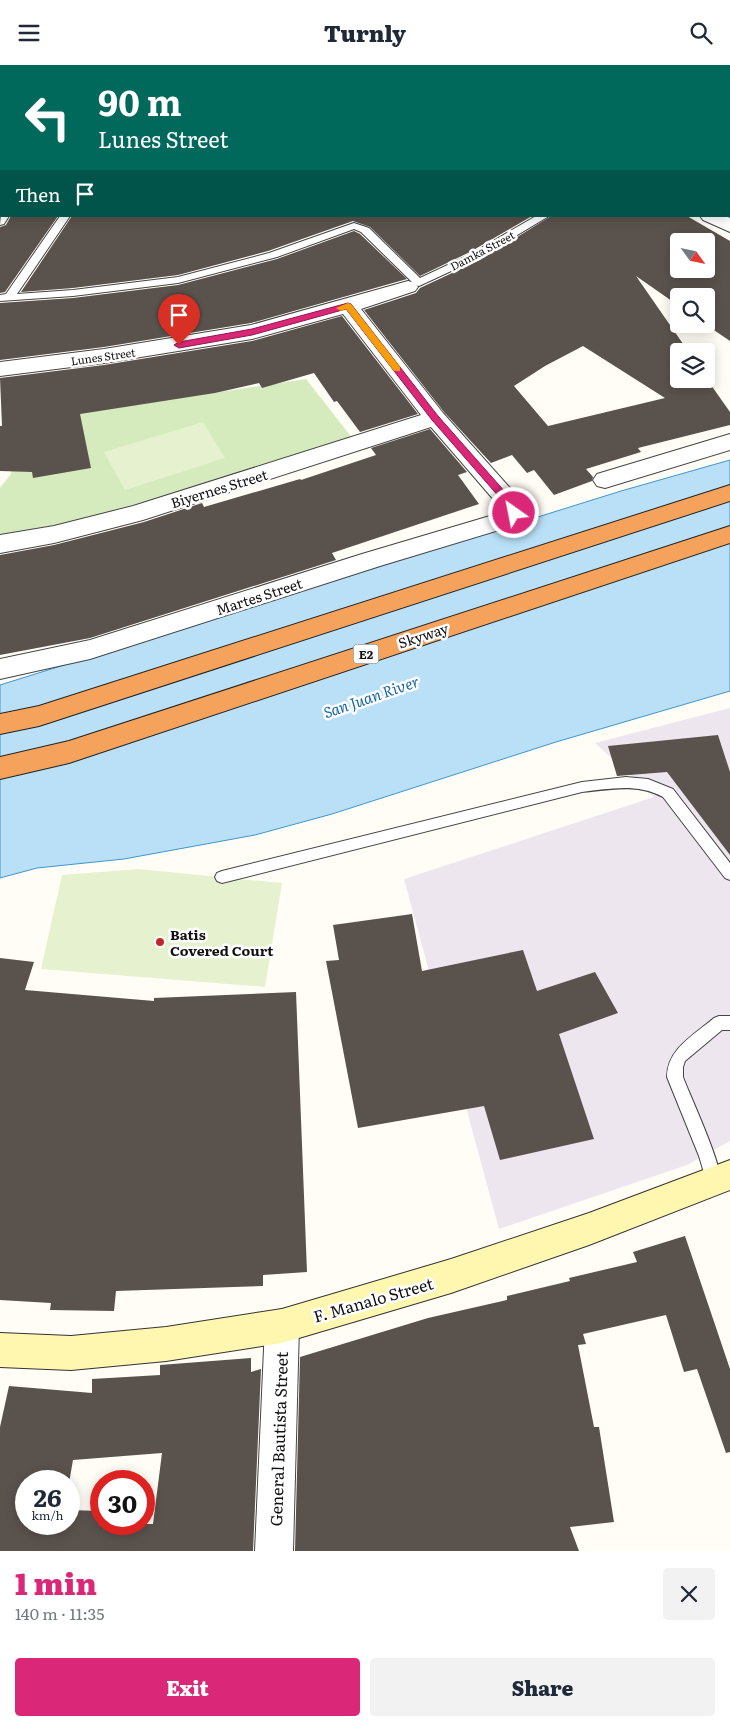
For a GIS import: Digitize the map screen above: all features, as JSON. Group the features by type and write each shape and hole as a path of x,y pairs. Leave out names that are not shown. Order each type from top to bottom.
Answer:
{"highway":[{"path":"0,724 48,713 730,493"},
{"name":"Skyway","path":"0,768 69,752 730,534"}],"street":[{"path":"712,217 730,226"},
{"name":"Lunes Street","path":"0,369 113,355 252,332 348,306 414,285"},
{"path":"348,306 435,418"},
{"name":"Martes Street","path":"0,669 90,649 371,560 508,519 514,513 511,504 435,418"},
{"name":"Biyernes Street","path":"0,544 32,539 147,511 342,451 435,418"},
{"path":"605,480 730,442"},
{"name":"F. Manalo Street","path":"0,1350 71,1353 166,1344 282,1326 451,1277 589,1229 722,1178"},
{"name":"General Bautista Street","path":"274,1551 282,1326"}],"lane":[{"path":"4,298 64,217"},
{"name":"Damka Street","path":"414,285 475,256 542,217"},
{"path":"4,298 73,293 178,280 273,255 354,226 365,230 414,285"},
{"path":"222,877 582,787 642,782 658,786 668,793 730,874"},
{"path":"722,1178 707,1156 675,1077 675,1067 680,1056 719,1023 730,1023"}],"shaded area":[{"path":"730,708 730,1141 687,1165 499,1229 404,879 654,797 595,743"}],"green space":[{"path":"306,379 353,439 38,533 0,537 0,488 11,474 16,423"},
{"path":"203,422 225,458 125,490 104,452"},
{"name":"Batis Covered Court","path":"138,869 282,883 265,987 41,969 62,875"}],"water":[{"name":"San Juan River","path":"730,460 730,691 556,742 332,814 255,835 124,859 37,868 0,878 0,685 621,491"}],"building":[{"path":"10,217 57,217 5,292 0,293 0,227 6,225"},
{"path":"71,217 530,217 470,252 420,276 370,227 353,221 268,251 178,275 73,288 21,292"},
{"path":"549,217 689,217 730,241 730,341 715,331 715,288 670,288 670,300 636,276 670,325 670,333 676,333 682,343 670,343 670,388 713,388 730,412 730,425 638,448 641,452 586,469 593,477 592,481 554,495 534,470 527,473 512,455 491,463 444,412 364,310 416,293 420,288 480,260","holes":["583,346 665,398 548,426 514,386 545,366"]},
{"path":"354,231 360,234 407,279 251,323 104,347 0,360 0,303 73,298 178,285 277,259"},
{"path":"342,316 418,414 360,432 337,401 334,402 314,373 262,388 259,383 215,393 80,414 91,468 33,478 32,472 0,471 0,426 2,426 0,378 104,365 252,341"},
{"path":"430,429 467,472 458,475 479,504 332,553 336,560 90,638 0,655 0,555 54,545 144,522 202,503 204,507 301,480 376,455 371,448"},
{"path":"718,735 730,772 730,855 667,772 617,776 608,746"},
{"path":"412,914 422,971 523,950 537,991 595,972 618,1013 559,1034 594,1139 500,1160 484,1106 358,1128 326,961 339,960 333,925"},
{"path":"0,958 34,962 25,990 154,1001 154,998 296,992 307,1272 263,1275 263,1286 116,1291 114,1311 50,1310 51,1303 0,1300"},
{"path":"685,1236 730,1369 730,1452 726,1453 697,1369 684,1372 666,1315 583,1334 586,1344 578,1345 594,1427 599,1427 614,1522 570,1527 579,1551 295,1551 300,1357 428,1318 507,1300 507,1296 570,1281 569,1278 637,1262 633,1252"},
{"path":"251,1358 251,1372 261,1369 253,1551 0,1551 0,1427 9,1386 92,1393 92,1379 160,1375 160,1365","holes":["162,1453 155,1508 155,1535 90,1535 90,1511 80,1510 80,1535 15,1535 15,1470 71,1470 73,1460"]}],"slow traffic":[{"path":"341,308 348,306 397,369"}],"place":[{"name":"Batis Covered Court","path":"160,942"}],"route":[{"path":"179,345 252,332 348,306 435,418 511,504 514,513"}]}
